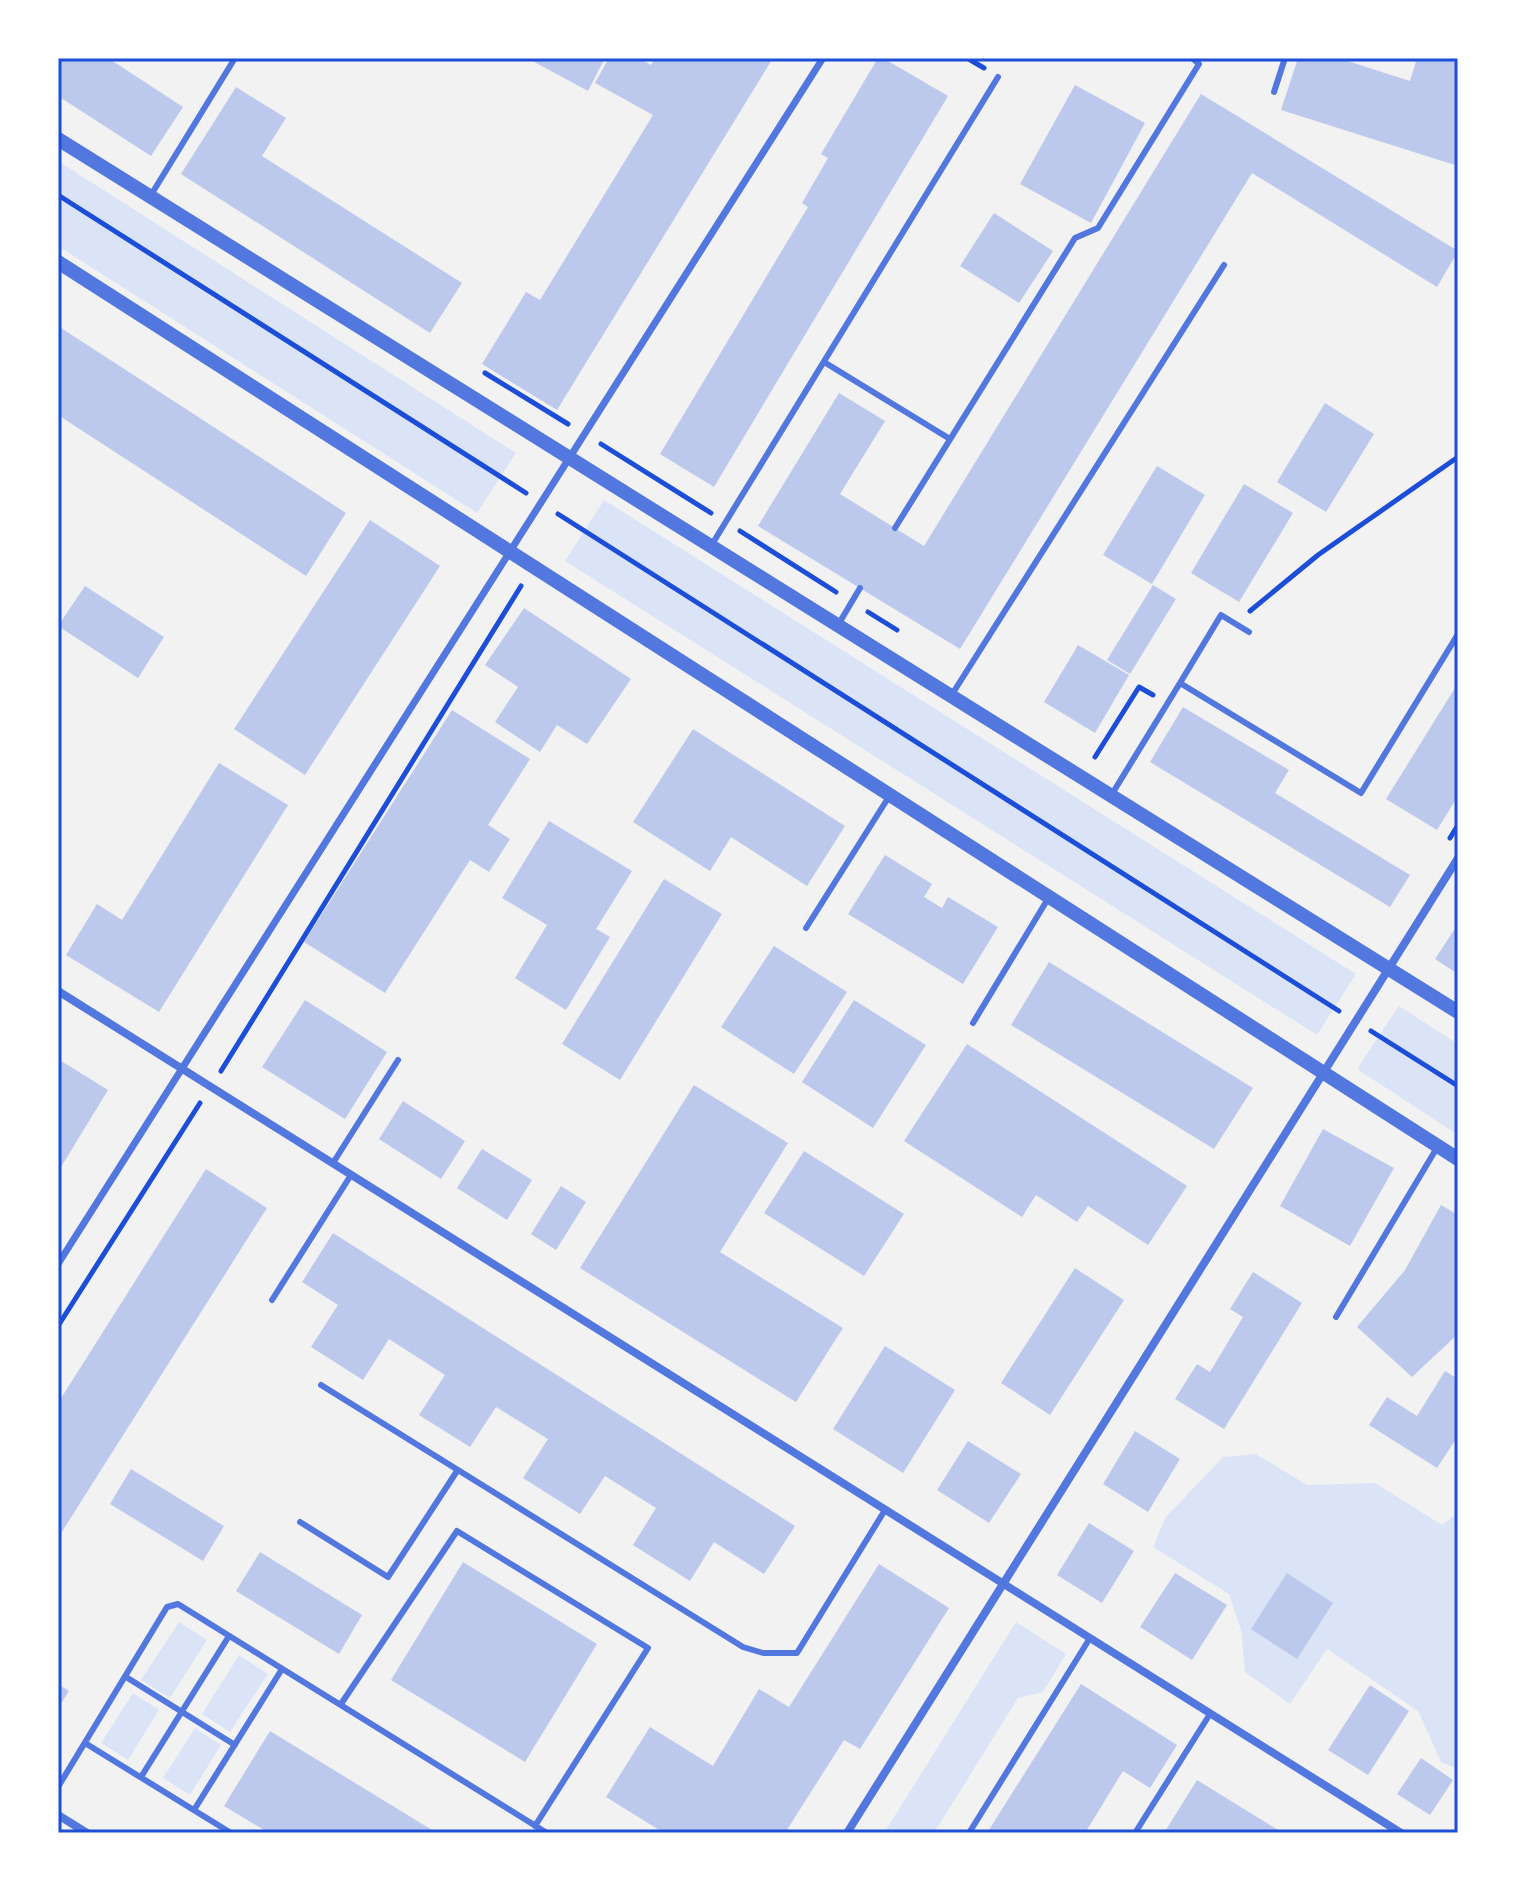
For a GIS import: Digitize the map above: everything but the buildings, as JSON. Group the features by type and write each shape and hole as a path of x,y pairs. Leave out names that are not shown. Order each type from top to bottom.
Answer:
{"street":[{"path":"58,1264 823,58"},
{"path":"58,139 1458,1012"},
{"path":"58,262 1458,1159"},
{"path":"847,1833 1458,858"},
{"path":"58,991 1401,1833"},
{"path":"58,1815 87,1833"}],"lane":[{"path":"150,197 235,58"},
{"path":"895,528 1075,238 1098,228 1199,64 1192,58"},
{"path":"1274,92 1285,58"},
{"path":"711,546 998,77"},
{"path":"951,696 1224,265"},
{"path":"824,362 950,439"},
{"path":"838,625 860,588"},
{"path":"1111,796 1221,615 1249,632"},
{"path":"1180,683 1361,793 1458,634"},
{"path":"806,928 890,795"},
{"path":"973,1023 1049,897"},
{"path":"333,1163 398,1060"},
{"path":"1336,1317 1438,1146"},
{"path":"272,1300 351,1175"},
{"path":"321,1385 743,1647 763,1653 797,1653 885,1510"},
{"path":"300,1522 388,1577 457,1471"},
{"path":"341,1704 457,1531 648,1648 535,1826"},
{"path":"58,1787 169,1606 178,1604 547,1833"},
{"path":"141,1777 229,1636"},
{"path":"969,1833 1090,1638"},
{"path":"194,1810 282,1669"},
{"path":"126,1677 235,1745"},
{"path":"1135,1833 1210,1714"},
{"path":"85,1743 231,1833"}],"path":[{"path":"58,195 1458,1086"},
{"path":"1235,624 1318,555 1458,457"},
{"path":"58,1326 211,1087 524,582"},
{"path":"1095,757 1139,687 1168,703"}],"shaded area":[{"path":"58,161 516,453 477,513 58,246"},
{"path":"604,500 1356,974 1317,1035 565,561"},
{"path":"1399,1006 1458,1044 1458,1135 1357,1069"},
{"path":"1256,1454 1307,1485 1375,1483 1442,1525 1458,1513 1458,1769 1441,1762 1418,1711 1327,1649 1290,1704 1245,1672 1241,1630 1229,1594 1153,1547 1165,1518 1223,1457"},
{"path":"179,1622 207,1640 170,1698 141,1680"},
{"path":"1016,1622 1066,1654 1043,1692 1018,1698 934,1833 884,1833"},
{"path":"239,1655 268,1674 230,1732 202,1714"},
{"path":"133,1693 159,1710 128,1760 101,1743"},
{"path":"195,1728 221,1745 190,1795 163,1778"}]}
